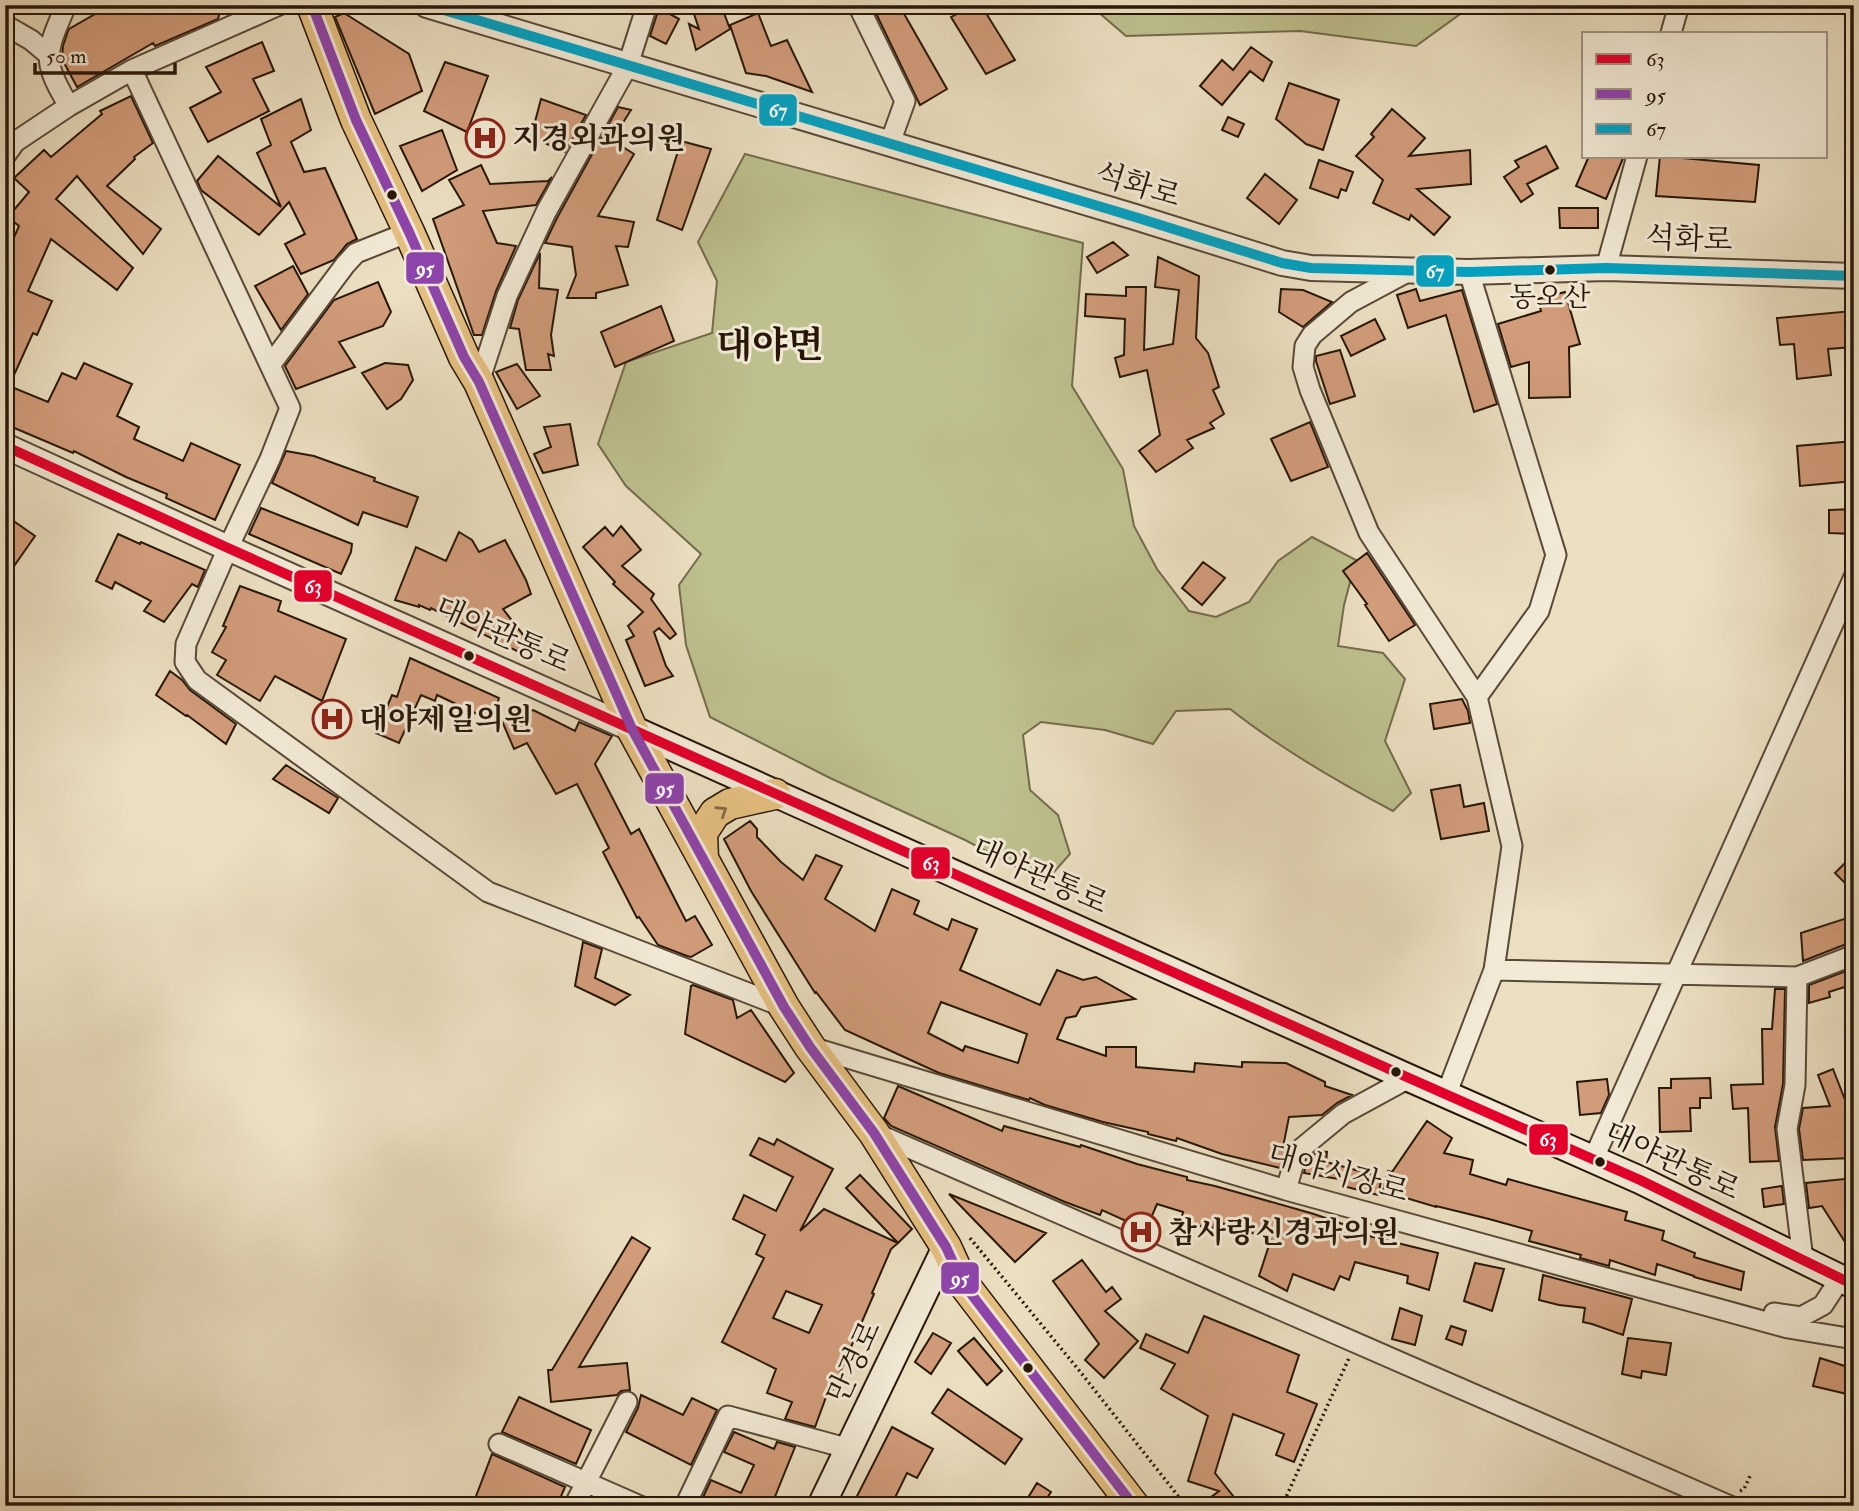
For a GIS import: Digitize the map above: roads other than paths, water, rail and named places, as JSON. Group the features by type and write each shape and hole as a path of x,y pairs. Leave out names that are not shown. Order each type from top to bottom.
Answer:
{"main road":[{"path":"312,5 356,120 464,357 479,382 632,729 784,1007 810,1047 957,1242 974,1275 1154,1506"},
{"name":"대야관통로","path":"632,729 1640,1180 1847,1282"},
{"path":"703,859 702,833 715,813 730,804 775,794"},
{"path":"957,1242 962,1282 1135,1506"},
{"name":"만경로","path":"821,1506 957,1242"}],"street":[{"path":"66,5 51,44 49,64 69,106"},
{"path":"5,156 15,142 69,106 132,70 279,5"},
{"name":"석화로","path":"427,5 1135,216 1282,263 1311,268 1409,271 1606,268 1854,276"},
{"path":"479,382 507,296 546,212 628,65 647,5"},
{"path":"858,5 905,101 890,143"},
{"path":"1671,32 1679,5"},
{"path":"5,25 31,40 50,56"},
{"path":"132,70 290,408 270,459 186,644 185,662 197,680 488,892 784,1007"},
{"path":"1606,268 1636,158"},
{"path":"271,364 356,253 409,232"},
{"path":"1409,271 1351,302 1312,335 1304,346 1303,368 1369,533 1477,697 1512,846 1494,970 1446,1095"},
{"path":"1469,272 1556,555 1539,611 1477,697"},
{"name":"대야관통로","path":"5,446 632,729"},
{"path":"1592,1160 1854,577"},
{"path":"1494,970 1797,977 1854,953"},
{"path":"1797,977 1795,1085 1787,1129 1803,1260"},
{"name":"대야시장로","path":"810,1047 1286,1190 1788,1328 1854,1339"},
{"path":"1286,1190 1297,1152 1343,1114 1409,1078"},
{"path":"874,1133 1730,1506"},
{"path":"1690,1301 1801,1317 1822,1305 1847,1282"},
{"path":"574,1506 627,1402"},
{"path":"685,1506 728,1416 850,1449"},
{"path":"499,1444 640,1506"}],"place":[{"name":"지경외과의원","path":"485,138"},
{"name":"동오산","path":"1550,270"},
{"name":"대야제일의원","path":"332,719"},
{"name":"참사랑신경과의원","path":"1141,1232"}],"district":[{"name":"대야면","path":"770,345"}]}
